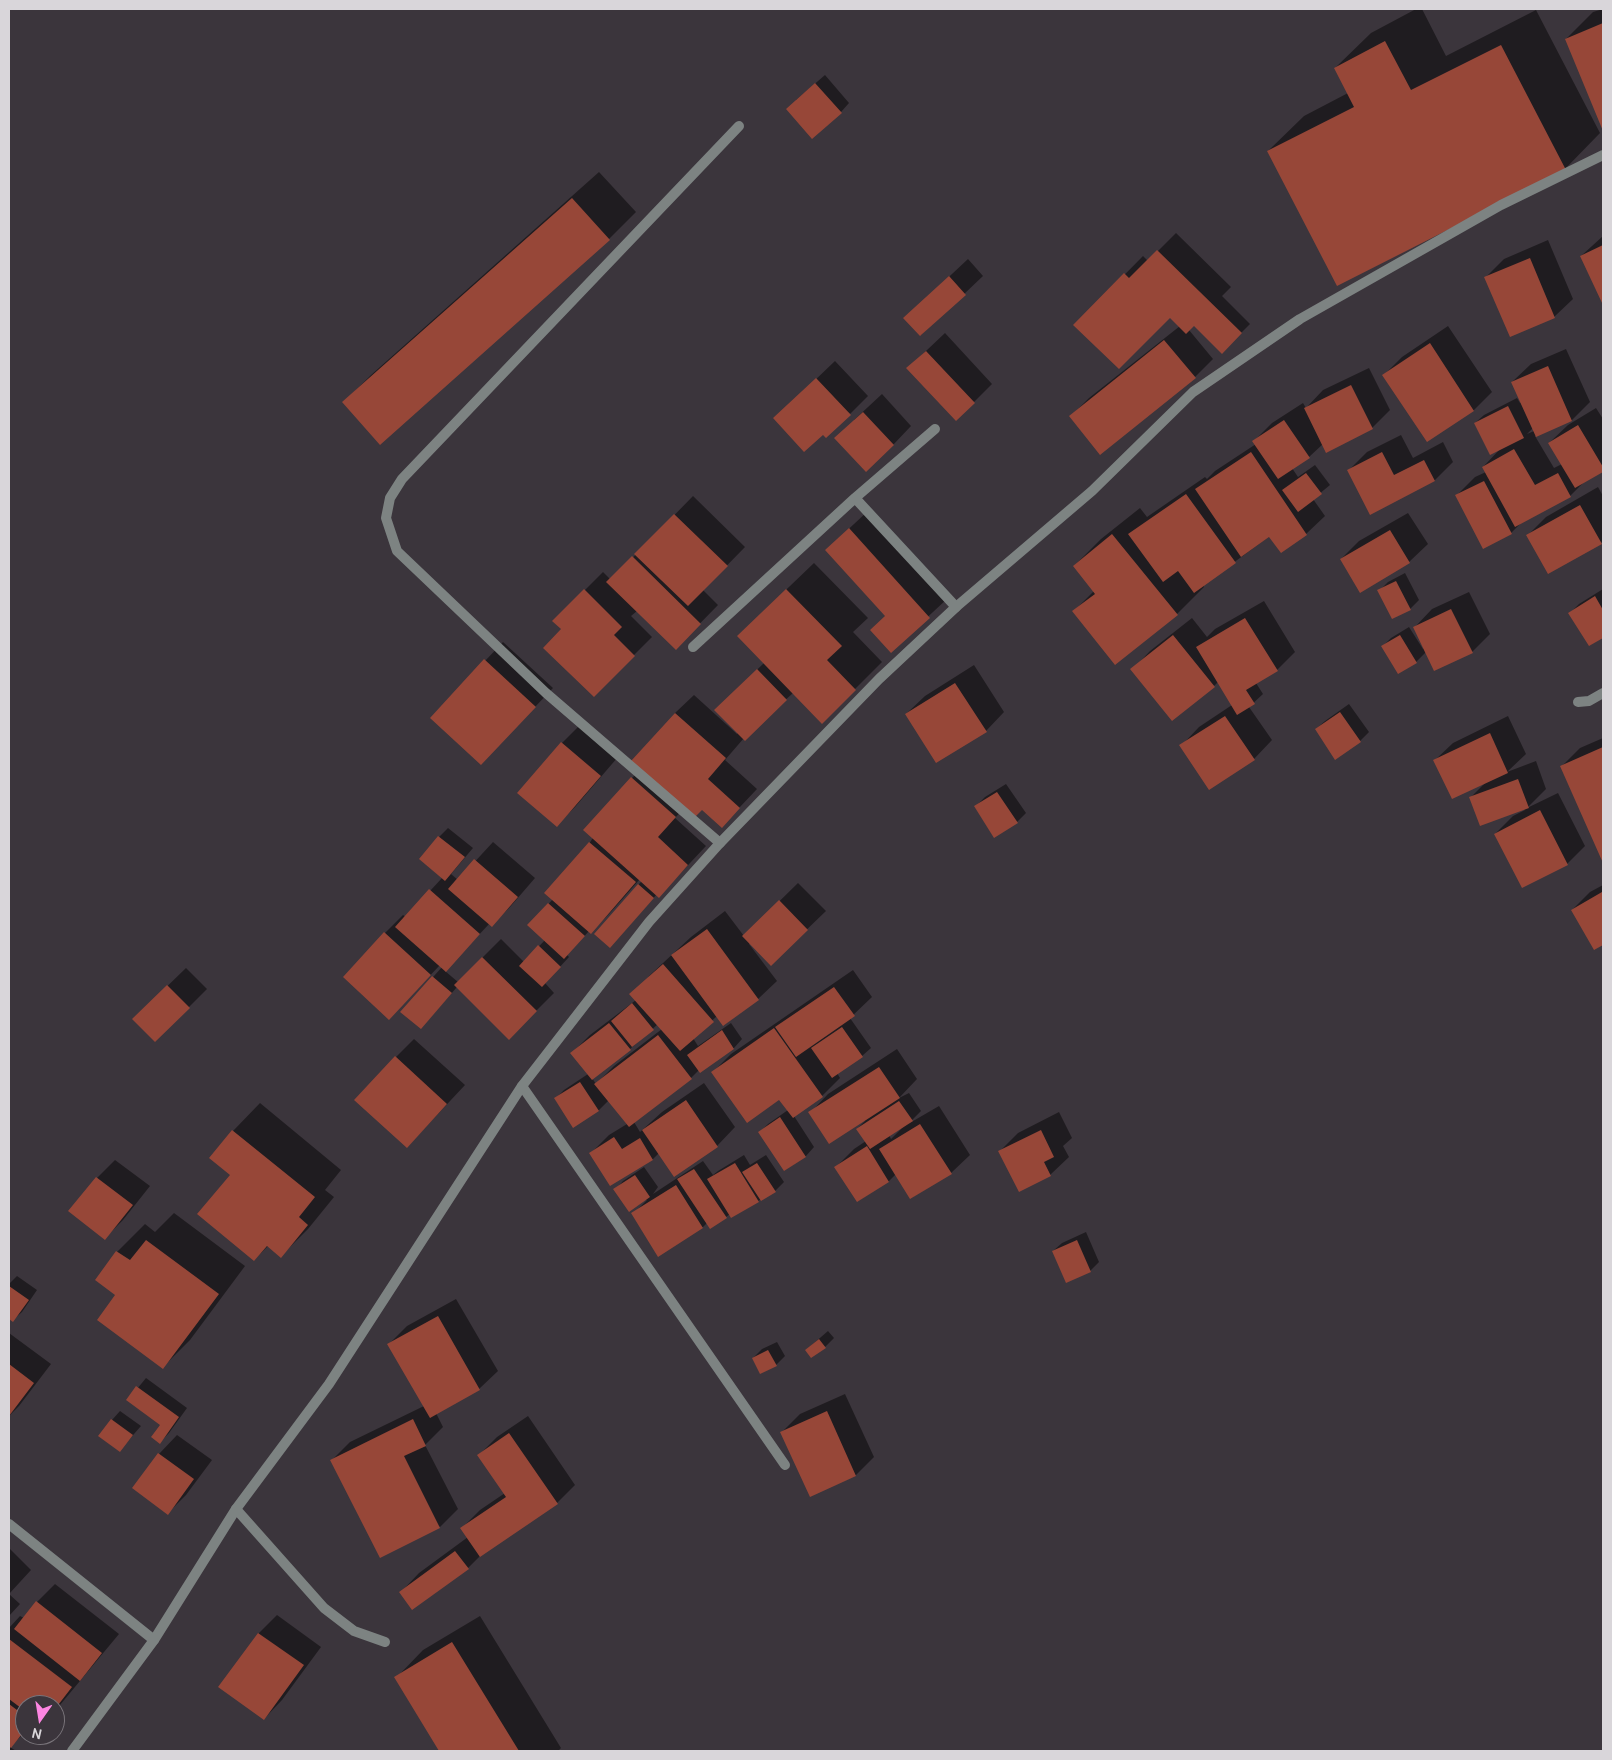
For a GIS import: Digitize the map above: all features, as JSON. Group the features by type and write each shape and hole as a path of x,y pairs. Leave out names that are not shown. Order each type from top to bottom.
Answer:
{"street":[{"path":"720,843 546,693 410,564 397,551 386,518 390,498 402,479 739,126"},
{"path":"72,1751 154,1640 236,1509 329,1384 522,1086 649,922 720,843 879,679 956,607 1092,490 1193,392 1300,319 1502,205 1603,155"},
{"path":"693,646 855,498 935,429"},
{"path":"855,498 956,607"},
{"path":"1578,702 1589,701 1603,693"},
{"path":"522,1086 785,1465"},
{"path":"236,1509 324,1608 354,1631 385,1642"},
{"path":"9,1524 154,1640"}],"building":[{"path":"1603,23 1603,131 1565,39"},
{"path":"1385,41 1411,90 1501,45 1566,170 1337,286 1267,151 1354,107 1334,68"},
{"path":"815,83 842,113 812,139 786,109"},
{"path":"572,198 610,240 380,445 342,402"},
{"path":"1603,245 1603,305 1580,256"},
{"path":"1157,250 1242,333 1222,354 1194,326 1186,334 1170,318 1119,369 1073,325 1124,273 1129,278"},
{"path":"1530,258 1555,318 1510,337 1484,277"},
{"path":"949,276 966,295 920,336 903,318"},
{"path":"1164,340 1196,378 1100,455 1069,416"},
{"path":"1430,343 1474,411 1427,442 1382,375"},
{"path":"926,351 975,403 956,421 906,368"},
{"path":"1548,366 1572,421 1536,437 1511,382"},
{"path":"816,378 851,415 826,438 823,435 804,452 773,418"},
{"path":"1351,385 1373,429 1326,453 1304,408"},
{"path":"1508,406 1524,438 1490,455 1474,423"},
{"path":"863,412 894,445 866,472 834,438"},
{"path":"1284,420 1310,458 1278,479 1252,441"},
{"path":"1578,425 1603,467 1603,472 1575,488 1548,443"},
{"path":"1514,449 1535,485 1558,473 1571,497 1515,527 1482,467"},
{"path":"1251,452 1307,535 1281,553 1269,537 1241,557 1195,489"},
{"path":"1382,452 1394,475 1424,460 1435,481 1370,515 1347,470"},
{"path":"1306,473 1322,494 1298,512 1282,490"},
{"path":"1484,481 1512,534 1483,549 1455,495"},
{"path":"1186,494 1236,563 1194,593 1178,571 1163,582 1128,534"},
{"path":"1580,505 1602,544 1548,574 1526,535"},
{"path":"674,514 728,566 688,606 634,554"},
{"path":"849,528 930,618 891,653 870,630 885,616 825,550"},
{"path":"1390,530 1410,563 1360,593 1340,559"},
{"path":"1112,534 1178,615 1115,665 1072,611 1095,594 1073,566"},
{"path":"632,556 701,624 676,650 606,582"},
{"path":"1396,581 1411,610 1392,619 1377,590"},
{"path":"584,589 622,627 614,635 635,656 594,697 543,648 561,629 552,621"},
{"path":"786,589 842,646 827,660 856,690 822,724 737,636"},
{"path":"1595,596 1603,610 1603,638 1589,646 1568,613"},
{"path":"1451,609 1473,653 1434,671 1413,627"},
{"path":"1245,618 1278,671 1246,690 1255,704 1237,715 1196,647"},
{"path":"1173,635 1215,687 1172,721 1130,669"},
{"path":"1400,635 1417,663 1398,674 1381,646"},
{"path":"484,659 536,707 481,765 430,718"},
{"path":"757,669 787,700 745,741 714,710"},
{"path":"955,683 987,732 936,763 905,714"},
{"path":"1340,712 1361,742 1335,760 1315,729"},
{"path":"675,713 726,758 708,779 740,808 722,828 702,810 694,818 631,761"},
{"path":"1225,716 1255,760 1209,790 1179,745"},
{"path":"1490,733 1508,773 1452,799 1433,760"},
{"path":"561,742 601,776 557,827 517,793"},
{"path":"1603,747 1603,863 1560,766"},
{"path":"631,777 676,817 658,837 688,865 659,898 583,830"},
{"path":"1518,779 1529,808 1480,826 1469,797"},
{"path":"997,792 1018,823 994,838 974,806"},
{"path":"1540,810 1568,865 1522,888 1494,834"},
{"path":"438,836 465,857 445,881 419,859"},
{"path":"589,842 636,882 591,934 544,893"},
{"path":"474,859 518,897 492,927 448,889"},
{"path":"638,884 654,898 610,948 594,934"},
{"path":"429,889 480,934 446,972 395,927"},
{"path":"1602,892 1603,945 1594,950 1571,910"},
{"path":"779,900 808,930 771,966 742,936"},
{"path":"548,903 585,936 564,959 527,925"},
{"path":"707,929 759,1000 723,1026 671,955"},
{"path":"384,932 431,975 389,1020 343,977"},
{"path":"538,945 561,967 542,987 519,966"},
{"path":"482,957 537,1011 509,1040 454,985"},
{"path":"663,964 714,1022 680,1051 629,994"},
{"path":"432,976 452,993 421,1029 400,1012"},
{"path":"167,985 190,1008 155,1042 132,1019"},
{"path":"834,987 855,1016 796,1057 775,1027"},
{"path":"632,1003 654,1030 632,1047 611,1021"},
{"path":"609,1023 631,1050 592,1080 570,1053"},
{"path":"842,1027 863,1057 832,1078 811,1048"},
{"path":"774,1028 823,1097 793,1118 779,1100 747,1123 711,1072"},
{"path":"722,1030 734,1049 700,1073 687,1055"},
{"path":"658,1035 692,1079 629,1127 594,1084"},
{"path":"395,1056 447,1104 407,1148 354,1100"},
{"path":"879,1067 900,1098 829,1144 808,1112"},
{"path":"580,1082 599,1111 573,1128 554,1098"},
{"path":"686,1100 718,1147 674,1177 642,1130"},
{"path":"899,1101 913,1121 870,1149 856,1129"},
{"path":"780,1117 806,1157 784,1171 758,1132"},
{"path":"920,1124 952,1174 910,1199 879,1149"},
{"path":"232,1130 315,1197 299,1217 308,1225 281,1258 267,1246 254,1261 197,1214 230,1175 209,1158"},
{"path":"1041,1130 1054,1157 1044,1162 1051,1176 1019,1192 998,1151"},
{"path":"614,1137 622,1149 640,1138 653,1160 610,1186 589,1153"},
{"path":"867,1146 889,1182 857,1202 834,1167"},
{"path":"735,1163 759,1202 731,1218 707,1179"},
{"path":"757,1163 776,1192 761,1201 742,1172"},
{"path":"694,1169 727,1218 710,1229 677,1179"},
{"path":"635,1175 650,1197 629,1212 613,1189"},
{"path":"96,1177 133,1205 105,1240 68,1211"},
{"path":"676,1185 703,1228 658,1257 631,1213"},
{"path":"146,1240 219,1294 163,1369 97,1320 115,1295 95,1280 116,1251 130,1260"},
{"path":"1077,1240 1091,1272 1066,1283 1052,1251"},
{"path":"9,1286 29,1300 13,1322 9,1319"},
{"path":"438,1316 480,1390 430,1418 387,1344"},
{"path":"819,1339 826,1348 811,1358 805,1350"},
{"path":"768,1350 777,1366 760,1374 752,1358"},
{"path":"9,1364 34,1383 9,1416"},
{"path":"136,1386 179,1417 160,1444 151,1437 160,1425 126,1400"},
{"path":"827,1411 856,1476 810,1497 780,1432"},
{"path":"111,1419 133,1435 120,1452 98,1436"},
{"path":"413,1419 426,1446 404,1456 440,1528 380,1558 330,1460"},
{"path":"509,1433 558,1504 480,1557 460,1528 506,1497 477,1455"},
{"path":"158,1453 194,1479 168,1515 132,1488"},
{"path":"455,1551 469,1569 412,1610 399,1592"},
{"path":"36,1601 102,1653 80,1681 14,1629"},
{"path":"258,1633 304,1665 264,1720 218,1687"},
{"path":"9,1639 72,1687 65,1696 15,1695 15,1704 9,1699"},
{"path":"452,1642 519,1751 439,1751 394,1677"},
{"path":"9,1704 15,1708 15,1743 11,1748 9,1746"}]}
